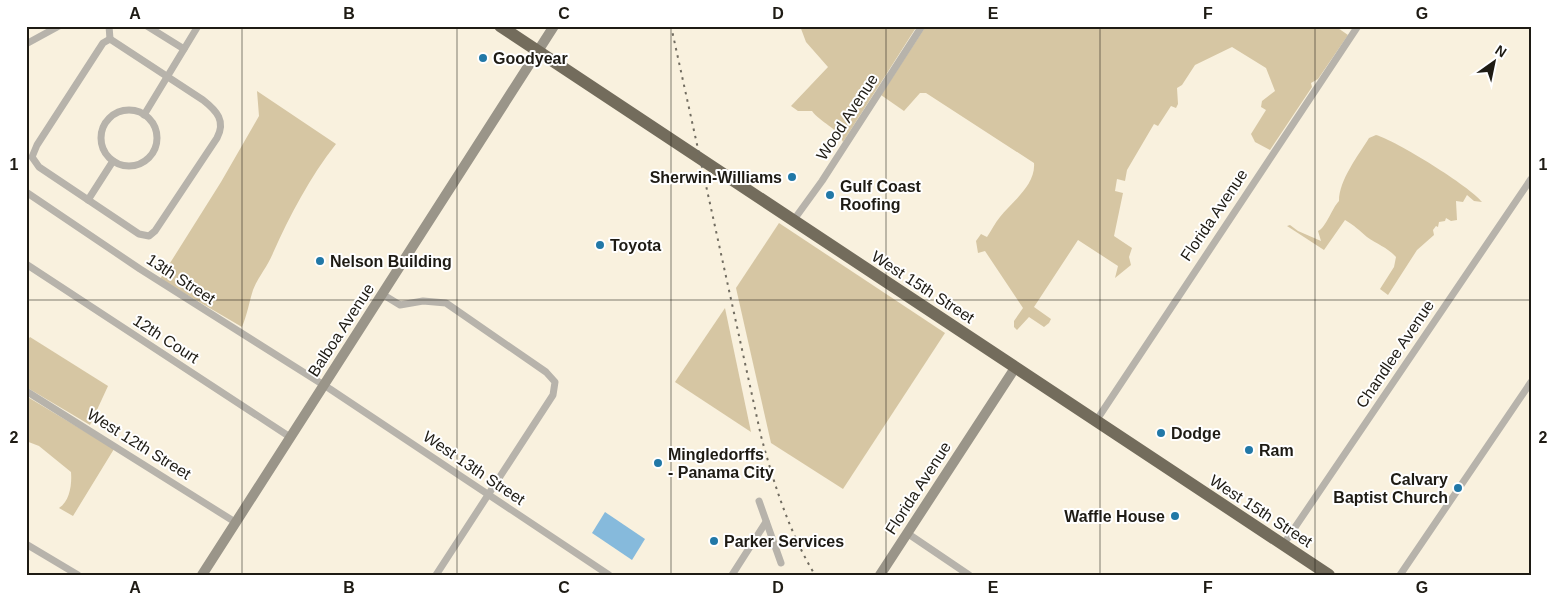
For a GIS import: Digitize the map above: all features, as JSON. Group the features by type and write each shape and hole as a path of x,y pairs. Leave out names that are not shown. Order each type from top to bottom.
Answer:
{"highway":[{"name":"West 15th Street","path":"500,26 1328,575"}],"street":[{"path":"26,44 59,26"},
{"path":"109,26 110,39"},
{"path":"147,26 184,49"},
{"path":"144,115 198,26"},
{"name":"Balboa Avenue","path":"202,575 554,26"},
{"name":"Wood Avenue","path":"793,220 818,186 922,26"},
{"name":"Florida Avenue","path":"1096,421 1358,26"},
{"path":"110,39 216,110 221,120 217,138 152,235 139,234 39,167 33,160 32,155 103,43 110,39"},
{"path":"122,111 132,111 144,115 153,125 156,134 153,152 147,159 136,164 122,164 113,161 105,153 101,144 101,135 106,123 114,114 122,111"},
{"path":"88,200 113,161"},
{"name":"Chandlee Avenue","path":"1283,545 1531,179"},
{"name":"13th Street","path":"26,192 140,269 323,385"},
{"name":"12th Court","path":"26,264 290,437"},
{"path":"382,294 400,304 423,301 446,303 546,372 555,382 553,395 436,575"},
{"name":"Florida Avenue","path":"880,575 1015,368"},
{"path":"1400,575 1531,382"},
{"name":"West 13th Street","path":"323,385 609,575"},
{"name":"West 12th Street","path":"26,391 236,522"},
{"path":"759,501 781,563"},
{"path":"732,575 766,522"},
{"path":"907,533 969,575"},
{"path":"26,544 78,575"}],"shaded area":[{"path":"800,26 917,26 843,142 833,129 812,111 798,111 791,106 828,67 806,42"},
{"path":"926,26 1335,26 1348,35 1318,79 1311,83 1312,87 1270,150 1255,142 1251,134 1266,110 1261,107 1262,101 1275,91 1266,68 1232,47 1195,65 1182,85 1177,88 1178,104 1176,108 1171,106 1158,126 1154,124 1127,170 1125,181 1117,179 1115,191 1123,193 1114,236 1132,248 1129,257 1131,265 1115,278 1118,266 1078,240 1034,307 1051,319 1049,323 1044,327 1029,317 1017,330 1014,327 1014,321 1023,308 985,251 978,253 976,241 981,234 987,237 1000,217 1022,193 1031,179 1034,163 926,93 920,93 904,111 881,95"},
{"path":"257,91 336,144 301,197 271,258 255,285 242,327 160,279 221,182 259,116"},
{"path":"1376,135 1399,145 1432,165 1463,186 1482,202 1474,201 1467,195 1463,202 1456,201 1457,220 1451,221 1446,218 1445,221 1439,222 1438,227 1436,226 1433,230 1434,235 1417,250 1388,295 1380,289 1394,267 1396,257 1351,224 1345,220 1324,250 1287,226 1290,225 1298,231 1321,241 1318,231 1324,226 1339,201 1342,185 1346,177 1369,138"},
{"path":"779,223 945,333 843,489 771,443 736,288"},
{"path":"725,308 751,432 675,382"},
{"path":"30,337 108,386 90,425 26,387 26,342"},
{"path":"26,396 114,449 73,516 59,508 68,497 71,487 71,472 39,446 26,441"}],"water":[{"path":"605,512 645,539 632,560 592,533"}],"railway":[{"path":"671,26 761,436 783,507 797,542 815,575"}],"place":[{"name":"Goodyear","path":"483,58"},
{"name":"Sherwin-Williams","path":"792,177"},
{"name":"Gulf Coast Roofing","path":"830,195"},
{"name":"Toyota","path":"600,245"},
{"name":"Nelson Building","path":"320,261"},
{"name":"Dodge","path":"1161,433"},
{"name":"Ram","path":"1249,450"},
{"name":"Mingledorffs - Panama City","path":"658,463"},
{"name":"Calvary Baptist Church","path":"1458,488"},
{"name":"Waffle House","path":"1175,516"},
{"name":"Parker Services","path":"714,541"}]}
